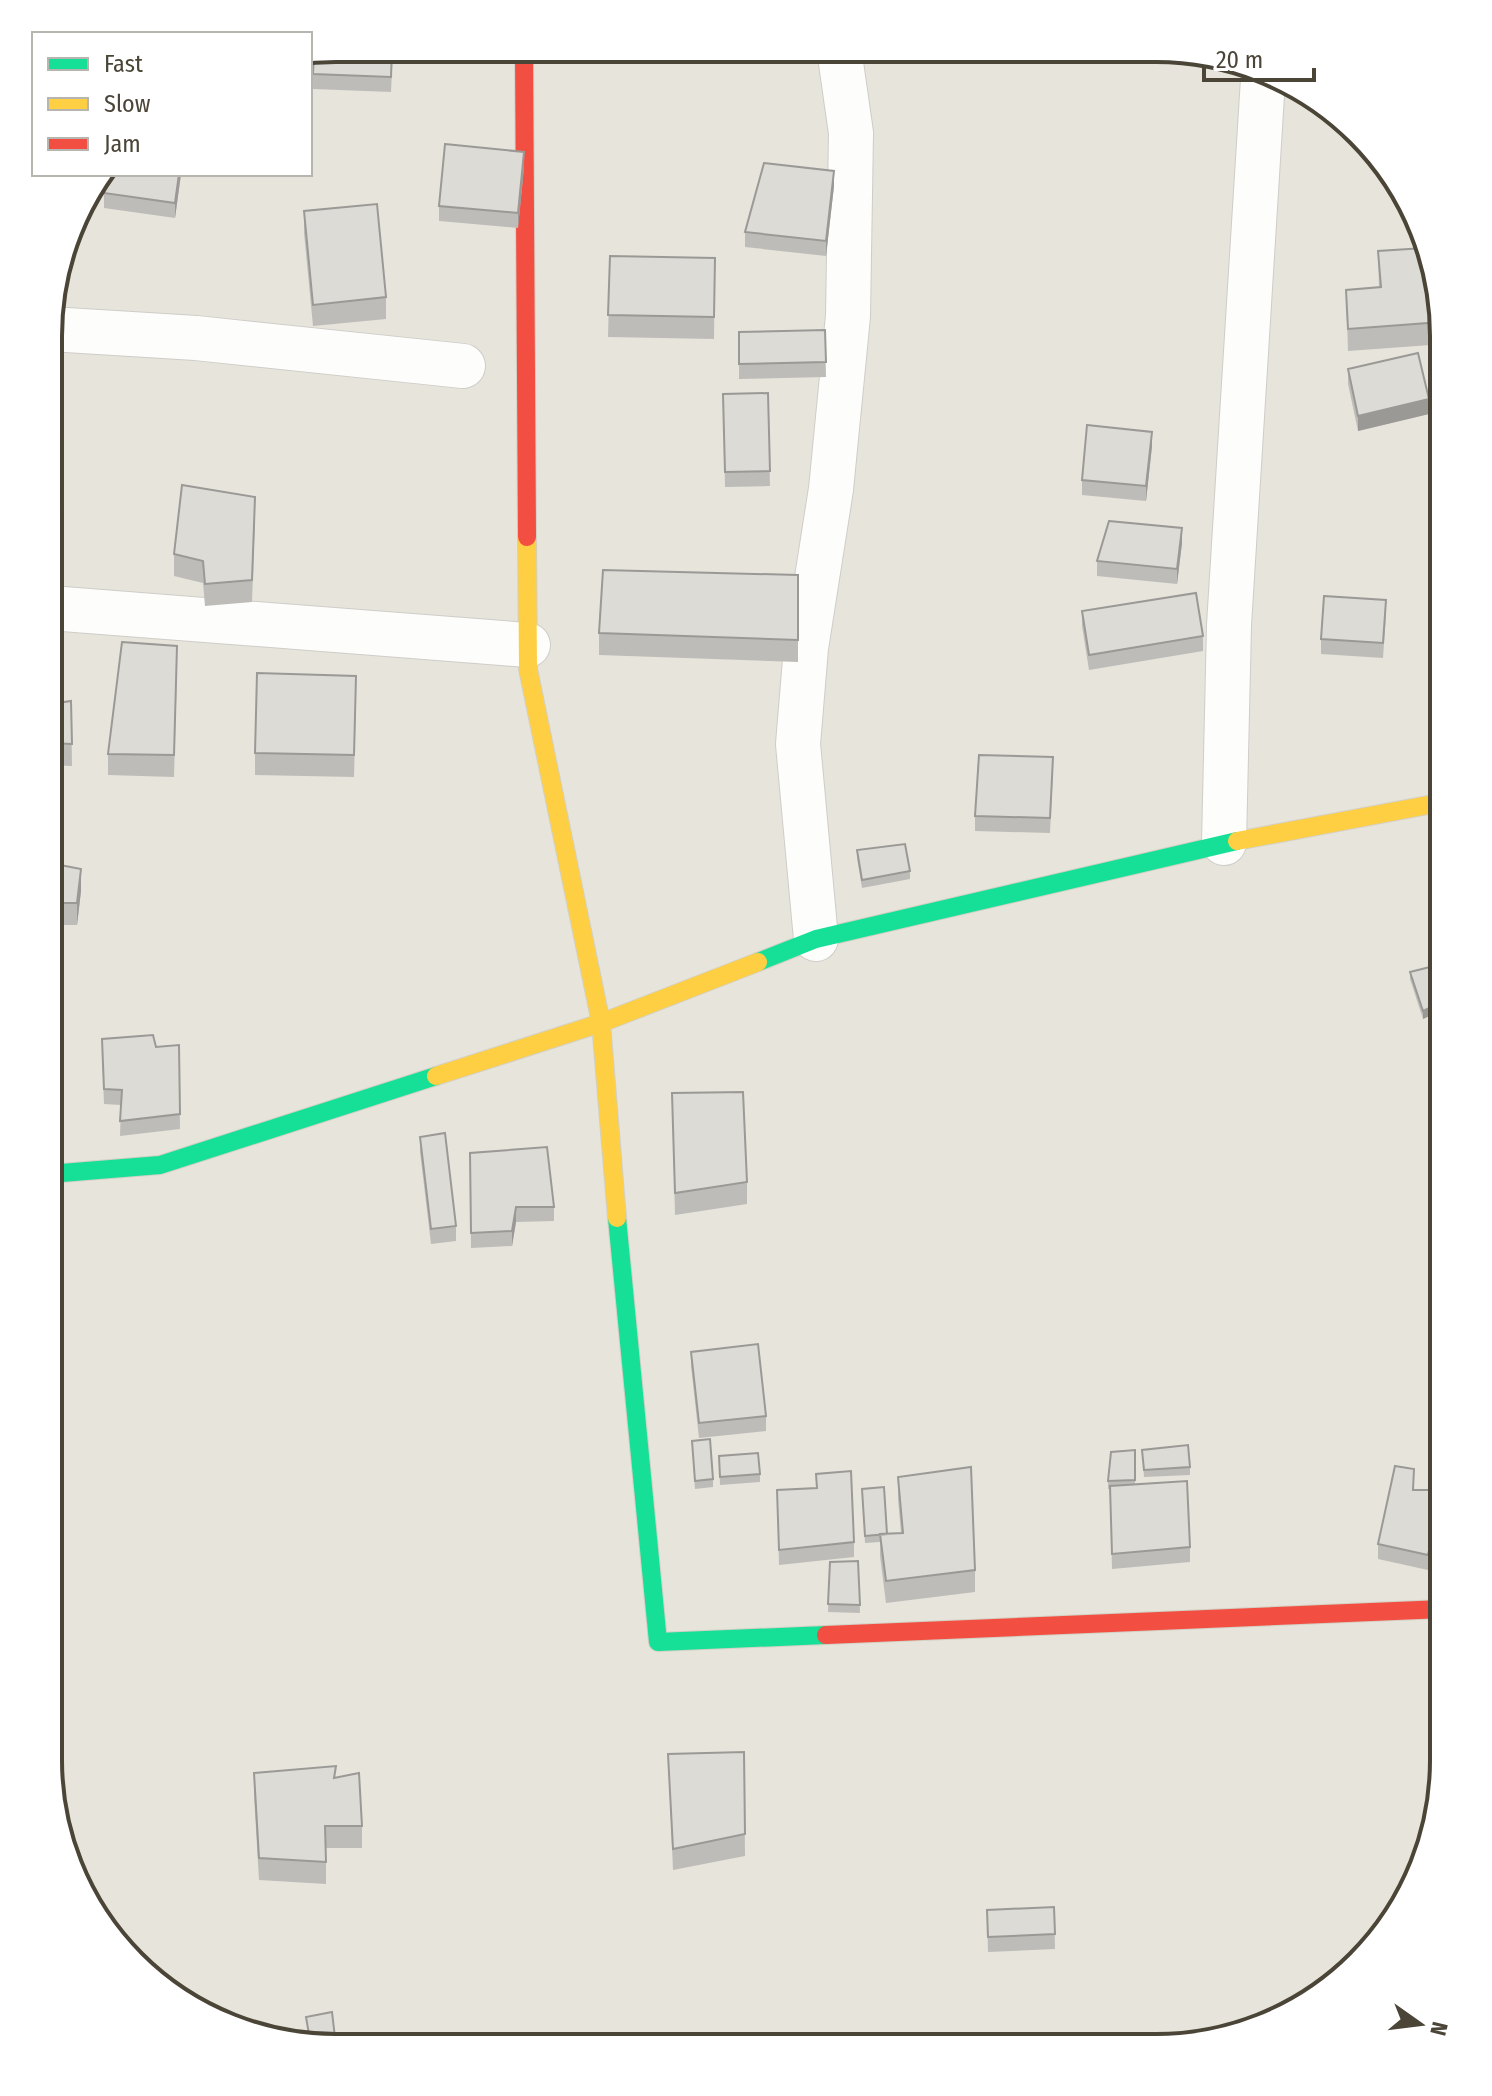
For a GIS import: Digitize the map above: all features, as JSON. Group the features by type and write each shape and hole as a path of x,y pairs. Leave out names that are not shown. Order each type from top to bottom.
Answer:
{"street":[{"path":"816,939 798,744 806,648 831,489 848,316 851,133 841,62"},
{"path":"524,63 528,669 601,1023 624,1304 658,1642 1429,1610"},
{"path":"1224,843 1229,625 1263,84"},
{"path":"62,330 196,338 463,366"},
{"path":"62,609 528,645"},
{"path":"62,1173 160,1165 601,1023 816,939 1224,843 1430,805"}],"shaded area":[{"path":"312,64 1192,64 1227,71 1261,83 1323,119 1362,155 1402,215 1425,282 1430,336 1429,1778 1425,1814 1415,1848 1402,1881 1384,1912 1362,1941 1337,1966 1277,2006 1210,2029 1156,2034 300,2032 248,2019 215,2006 184,1988 155,1966 130,1941 90,1881 71,1831 64,1796 62,1760 64,300 71,265 83,231 114,176 312,176"}],"building":[{"path":"391,63 391,77 313,74 313,64"},
{"path":"445,144 524,152 518,213 439,206"},
{"path":"764,163 834,171 826,241 745,232"},
{"path":"114,176 179,176 175,203 104,193"},
{"path":"377,204 386,297 313,305 304,211"},
{"path":"1415,249 1425,282 1429,323 1348,329 1346,290 1381,287 1378,251"},
{"path":"610,256 715,258 714,317 608,315"},
{"path":"825,330 826,362 739,364 739,332"},
{"path":"1418,353 1429,399 1358,416 1348,369"},
{"path":"768,393 770,471 725,472 723,394"},
{"path":"1087,425 1152,432 1146,486 1082,480"},
{"path":"182,485 255,497 252,580 205,584 203,561 174,554"},
{"path":"1109,521 1182,528 1177,569 1097,561"},
{"path":"603,570 798,575 798,640 599,633"},
{"path":"1196,593 1203,636 1089,655 1082,611"},
{"path":"1324,596 1386,600 1383,643 1321,639"},
{"path":"122,642 177,646 174,755 108,754"},
{"path":"257,673 356,676 354,755 255,753"},
{"path":"71,701 72,744 62,744 62,702"},
{"path":"979,755 1053,757 1050,818 975,816"},
{"path":"905,844 910,871 862,880 857,850"},
{"path":"62,865 81,869 77,903 62,903"},
{"path":"1430,967 1430,1008 1423,1011 1410,972"},
{"path":"153,1035 156,1047 179,1045 180,1114 120,1121 122,1090 104,1089 102,1039"},
{"path":"743,1092 747,1182 675,1193 672,1093"},
{"path":"445,1133 456,1226 431,1229 420,1137"},
{"path":"547,1147 554,1207 516,1207 512,1231 471,1233 470,1153"},
{"path":"758,1344 766,1416 699,1423 691,1352"},
{"path":"710,1439 713,1479 695,1481 692,1441"},
{"path":"1188,1445 1190,1467 1144,1470 1142,1450"},
{"path":"1135,1450 1135,1480 1108,1481 1111,1452"},
{"path":"758,1453 760,1474 720,1477 719,1456"},
{"path":"1395,1466 1414,1469 1413,1490 1429,1490 1428,1555 1378,1544"},
{"path":"971,1467 975,1570 886,1581 880,1534 903,1533 898,1477"},
{"path":"851,1471 854,1542 779,1550 777,1490 817,1488 816,1474"},
{"path":"1187,1481 1190,1547 1112,1554 1110,1486"},
{"path":"884,1487 887,1534 865,1536 862,1489"},
{"path":"858,1561 860,1605 828,1604 830,1562"},
{"path":"744,1752 745,1834 673,1849 668,1754"},
{"path":"336,1766 334,1778 359,1773 362,1826 325,1826 326,1862 259,1858 254,1773"},
{"path":"1054,1907 1055,1934 988,1937 987,1910"},
{"path":"332,2012 335,2034 309,2032 306,2017"}],"traffic: fast":[{"path":"758,962 816,939 1237,841"},
{"path":"62,1173 160,1165 436,1076"},
{"path":"617,1218 658,1642 826,1635"}],"traffic: slow":[{"path":"527,537 528,669 601,1023 617,1218"},
{"path":"1237,841 1430,805"},
{"path":"436,1076 601,1023 758,962"}],"traffic: jam":[{"path":"524,63 527,537"},
{"path":"826,1635 1429,1610"}]}
